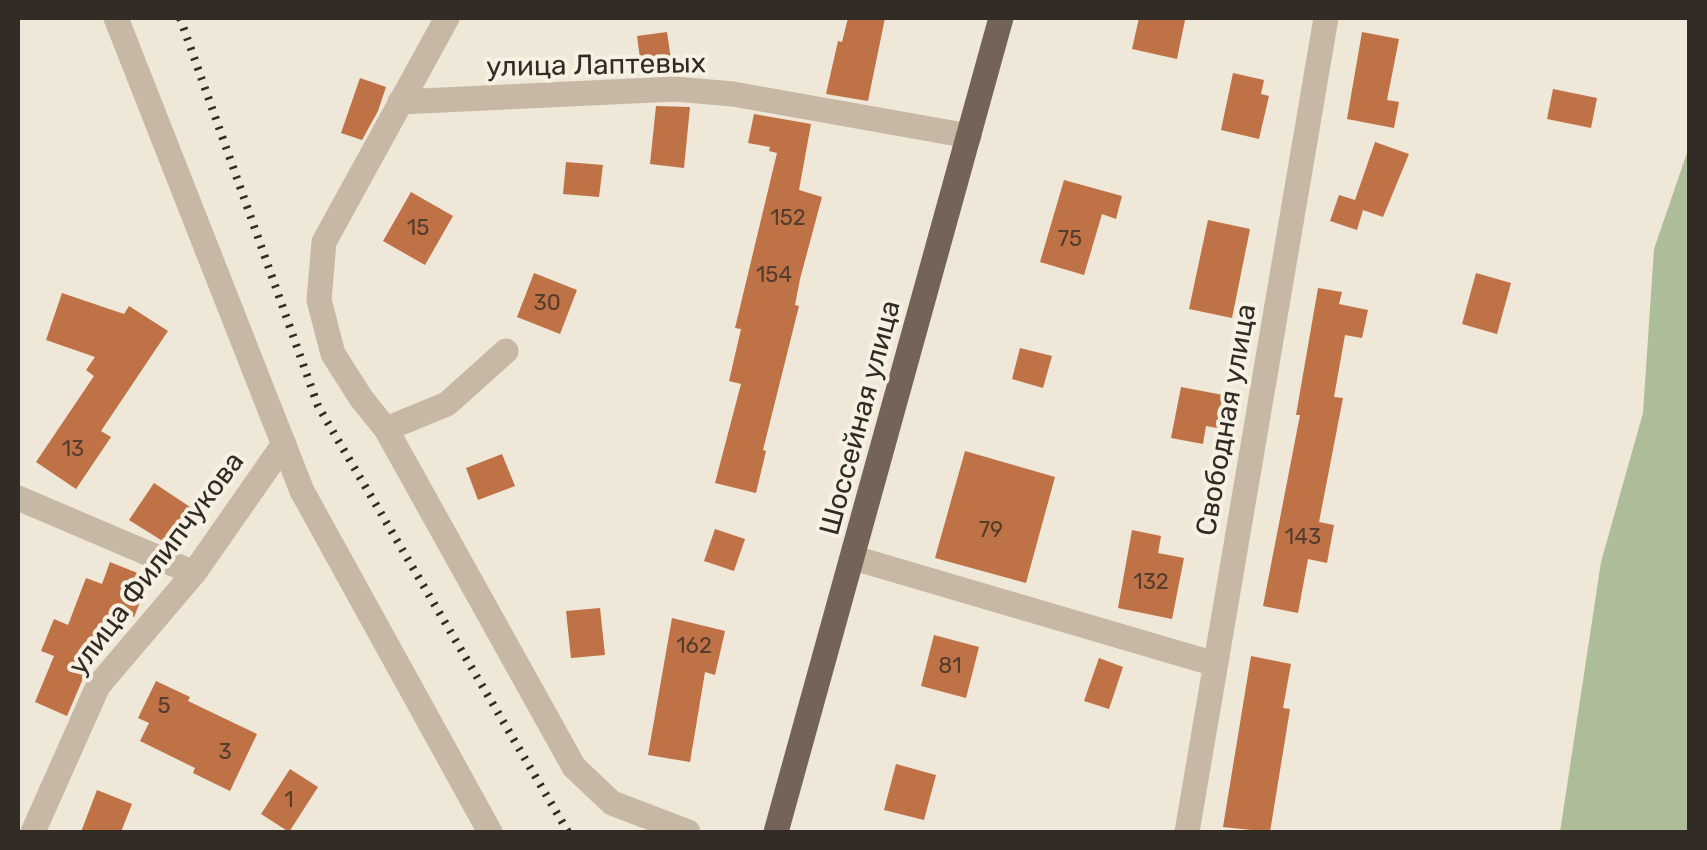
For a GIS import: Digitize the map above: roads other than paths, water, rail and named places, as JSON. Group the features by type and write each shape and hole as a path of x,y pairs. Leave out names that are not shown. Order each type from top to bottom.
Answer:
{"main road":[{"name":"Шоссейная улица","path":"776,832 1001,18"}],"street":[{"path":"116,18 302,491 490,832"},
{"path":"447,18 324,242 319,300 334,354 386,429 574,767 612,803 688,832"},
{"name":"Свободная улица","path":"1187,832 1326,18"},
{"name":"улица Лаптевых","path":"400,102 675,89 734,94 969,136"},
{"path":"386,429 447,404 506,351"},
{"name":"улица Филипчукова","path":"33,832 98,686 194,572 284,444"},
{"path":"18,498 194,572"},
{"path":"854,558 1216,664"}],"railway":[{"path":"180,18 318,406 568,832"}]}
